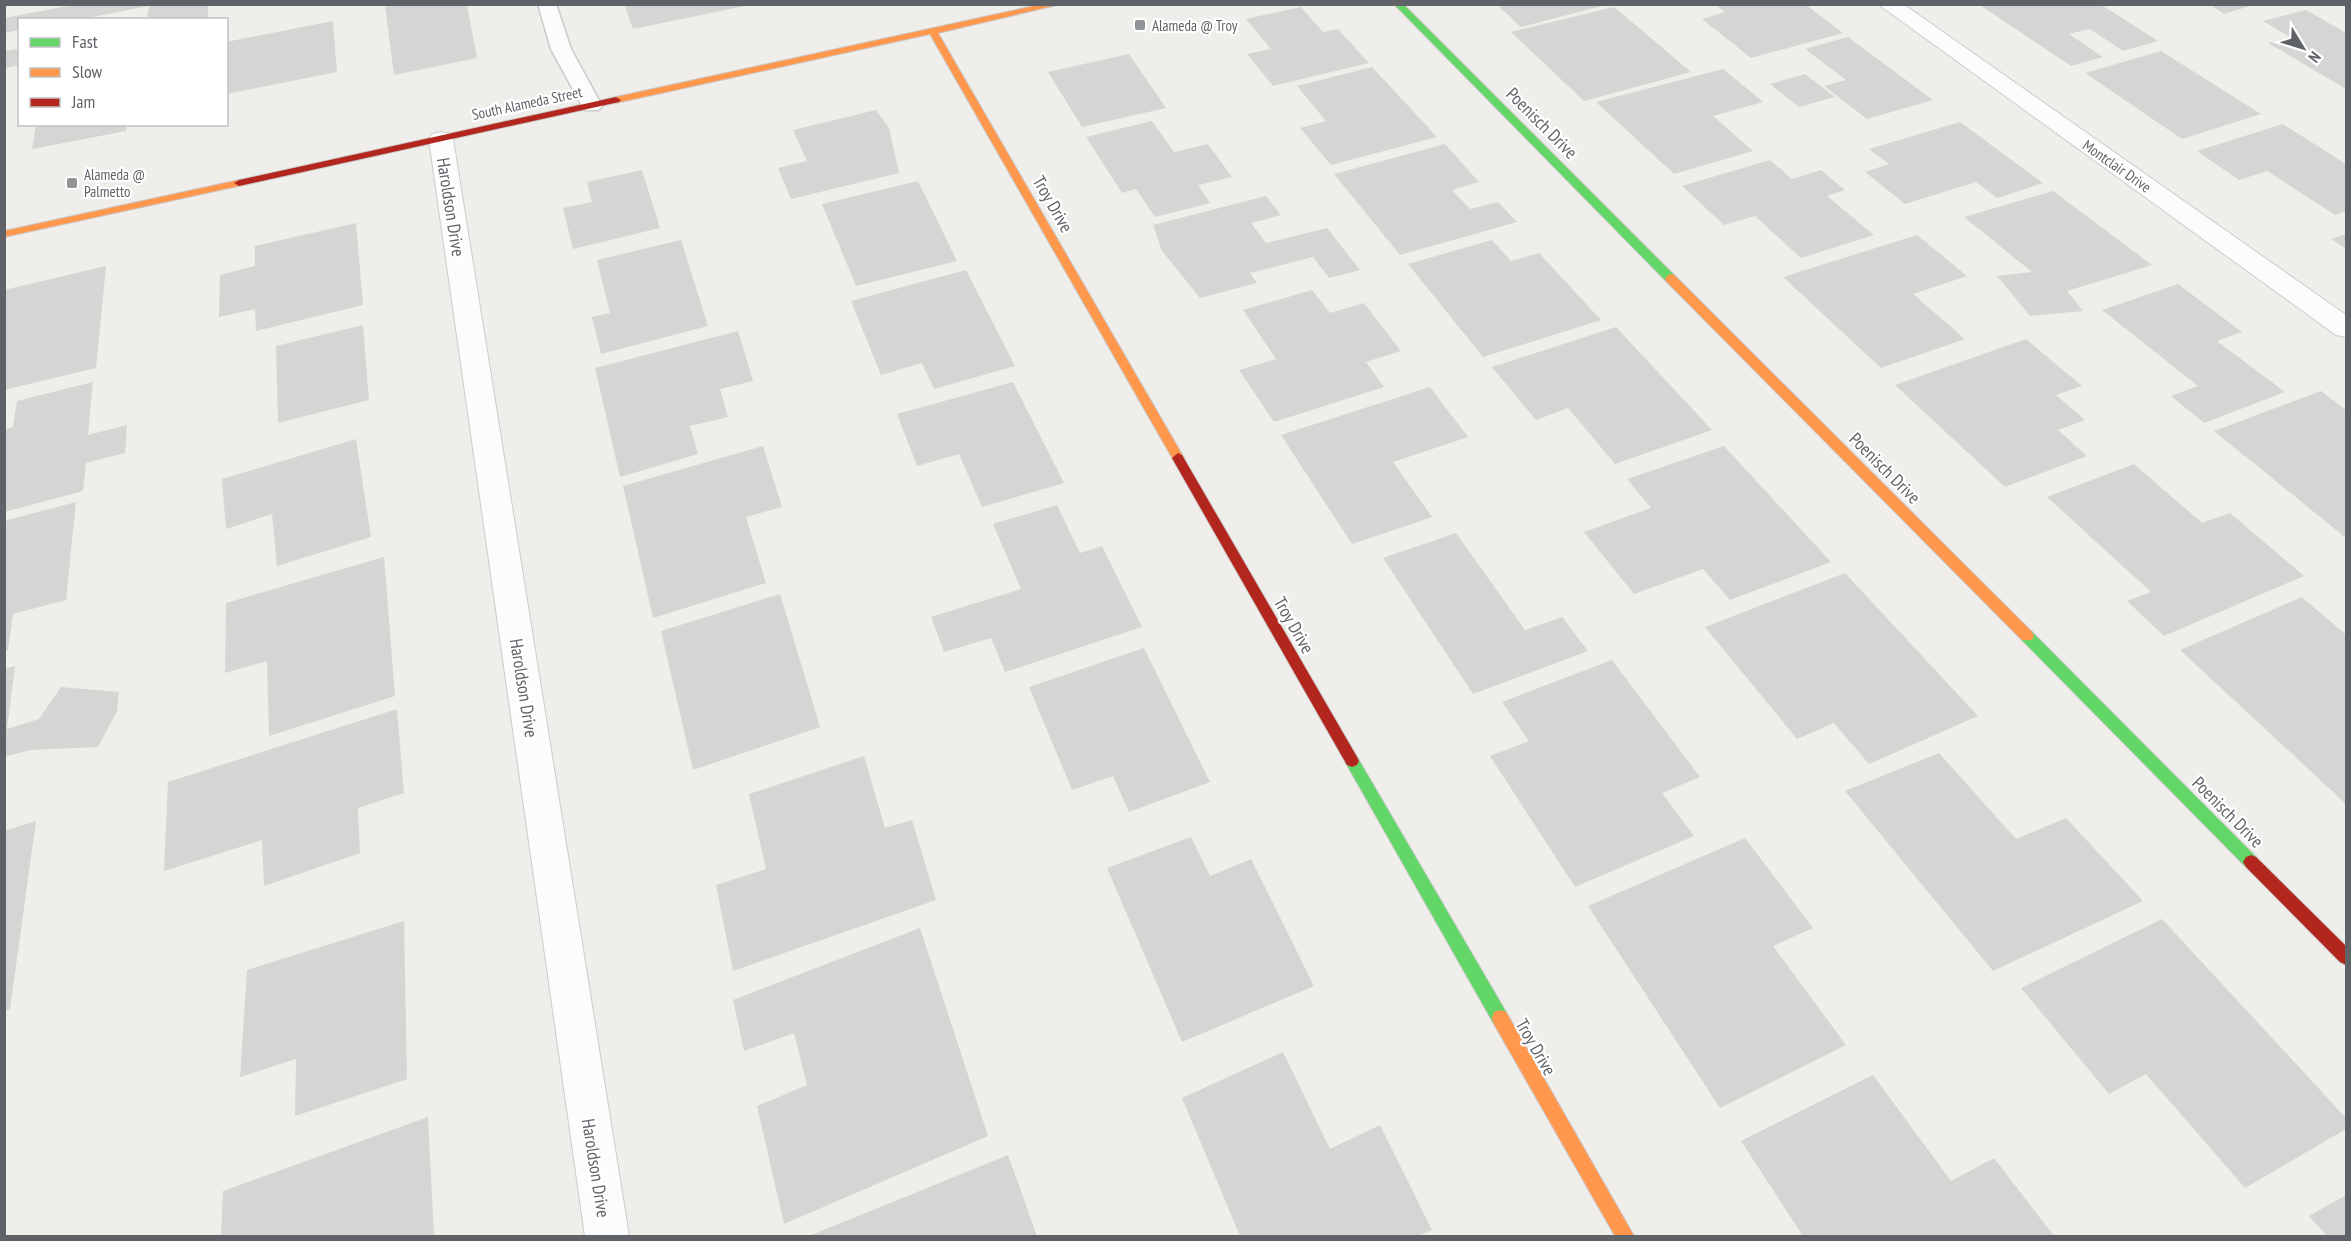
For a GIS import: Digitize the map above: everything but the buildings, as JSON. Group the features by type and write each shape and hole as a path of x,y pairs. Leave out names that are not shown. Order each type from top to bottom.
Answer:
{"street":[{"name":"South Alameda Street","path":"4,234 1057,4"},
{"name":"Poenisch Drive","path":"1398,4 2346,957"},
{"name":"Montclair Drive","path":"1888,4 2346,328"},
{"name":"Troy Drive","path":"933,32 1625,1236"},
{"name":"Haroldson Drive","path":"441,139 607,1236"}],"lane":[{"path":"547,4 561,49 592,106"}],"traffic: fast":[{"path":"1398,4 1670,278"},
{"path":"2027,636 2251,862"},
{"path":"1352,761 1500,1018"}],"traffic: slow":[{"path":"616,100 1057,4"},
{"path":"933,32 1178,458"},
{"path":"4,234 239,183"},
{"path":"1670,278 2027,636"},
{"path":"1500,1018 1625,1236"}],"traffic: jam":[{"path":"239,183 616,100"},
{"path":"1178,458 1352,761"},
{"path":"2251,862 2346,957"}],"place":[{"name":"Alameda @ Troy","path":"1140,25"},
{"name":"Alameda @ Palmetto","path":"72,183"}]}
